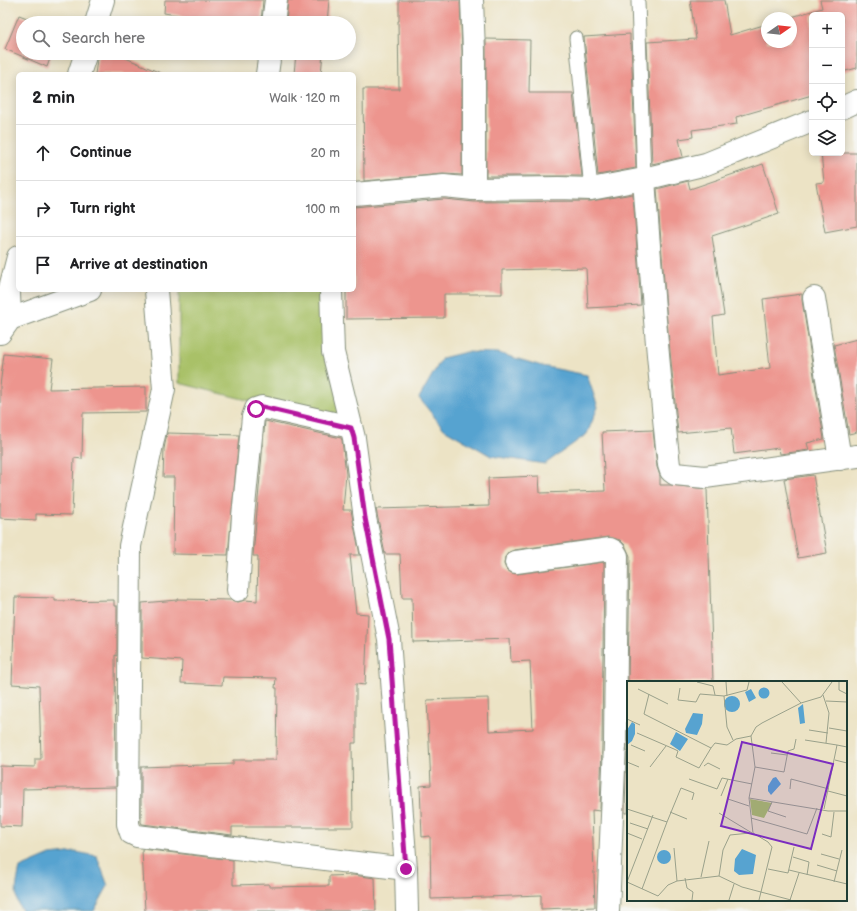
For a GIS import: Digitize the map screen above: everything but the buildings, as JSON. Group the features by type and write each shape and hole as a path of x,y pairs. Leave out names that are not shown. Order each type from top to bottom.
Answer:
{"street":[{"path":"98,16 103,0"},
{"path":"274,16 276,0"},
{"path":"472,0 474,51 474,189"},
{"path":"80,72 84,60"},
{"path":"267,72 269,60"},
{"path":"845,107 857,101"},
{"path":"356,194 444,186 474,189 591,189 644,179 706,164 809,122"},
{"path":"644,179 660,381 669,465 671,471 675,474 705,477 848,457 814,298"},
{"path":"16,261 4,288 5,326 85,292"},
{"path":"156,292 164,389 130,546 128,824 130,833 137,836 406,869"},
{"path":"331,292 334,352 354,438 365,518 389,639 406,869 407,911"},
{"path":"238,590 242,516 253,417 256,409 262,407 351,428"},
{"path":"516,562 610,549 614,551 617,556 615,744 608,911"}],"lane":[{"path":"638,2 644,179"},
{"path":"576,38 591,189"}],"green space":[{"path":"179,292 326,292 343,424 179,383"}],"water":[{"path":"466,352 498,353 542,366 587,375 598,407 587,434 545,464 491,456 444,429 419,398 442,358"},
{"path":"76,852 97,856 108,886 94,911 23,911 17,902 16,896 20,868 50,855"}],"route":[{"path":"256,409 262,407 351,428 354,438 365,518 389,639 406,869"}]}
